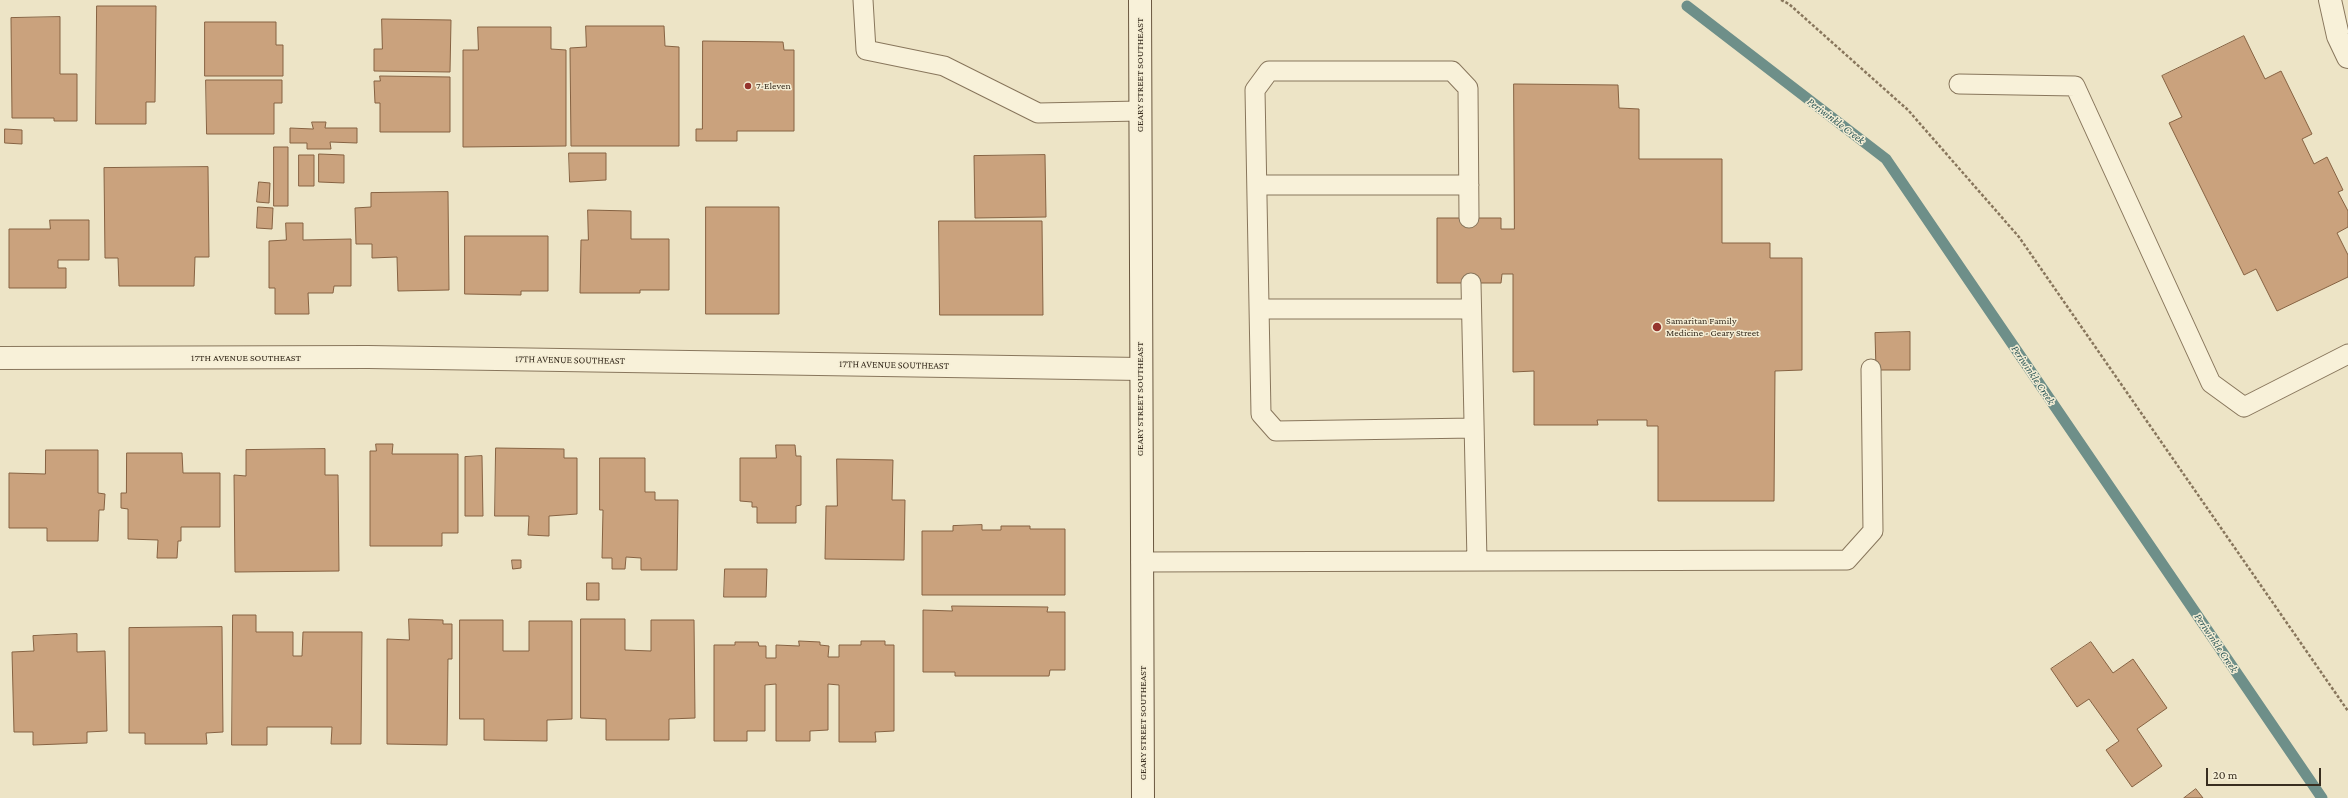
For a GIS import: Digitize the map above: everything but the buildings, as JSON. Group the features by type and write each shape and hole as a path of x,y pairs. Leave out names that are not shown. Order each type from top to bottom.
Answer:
{"street":[{"name":"GEARY STREET SOUTHEAST","path":"1140,0 1140,369 1143,798"},
{"path":"2330,0 2338,36 2348,57"},
{"name":"17TH AVENUE SOUTHEAST","path":"0,358 368,358 1140,369"}],"lane":[{"path":"864,0 866,50 944,66 1038,113 1140,111"},
{"path":"1469,218 1468,88 1452,71 1269,72 1255,90 1261,414 1276,431 1474,428"},
{"path":"1959,84 2075,86 2211,383 2244,407 2348,354"},
{"path":"1257,185 1469,185"},
{"path":"1471,282 1477,561"},
{"path":"1259,309 1471,309"},
{"path":"1142,562 1846,560 1873,531 1871,369"}],"path":[{"path":"1781,0 1788,4 1908,110 2018,237 2348,711"}],"waterway":[{"name":"Periwinkle Creek","path":"1687,6 1886,159 2322,798"}],"place":[{"name":"7-Eleven","path":"748,86"},
{"name":"Samaritan Family Medicine - Geary Street","path":"1657,327"}]}
